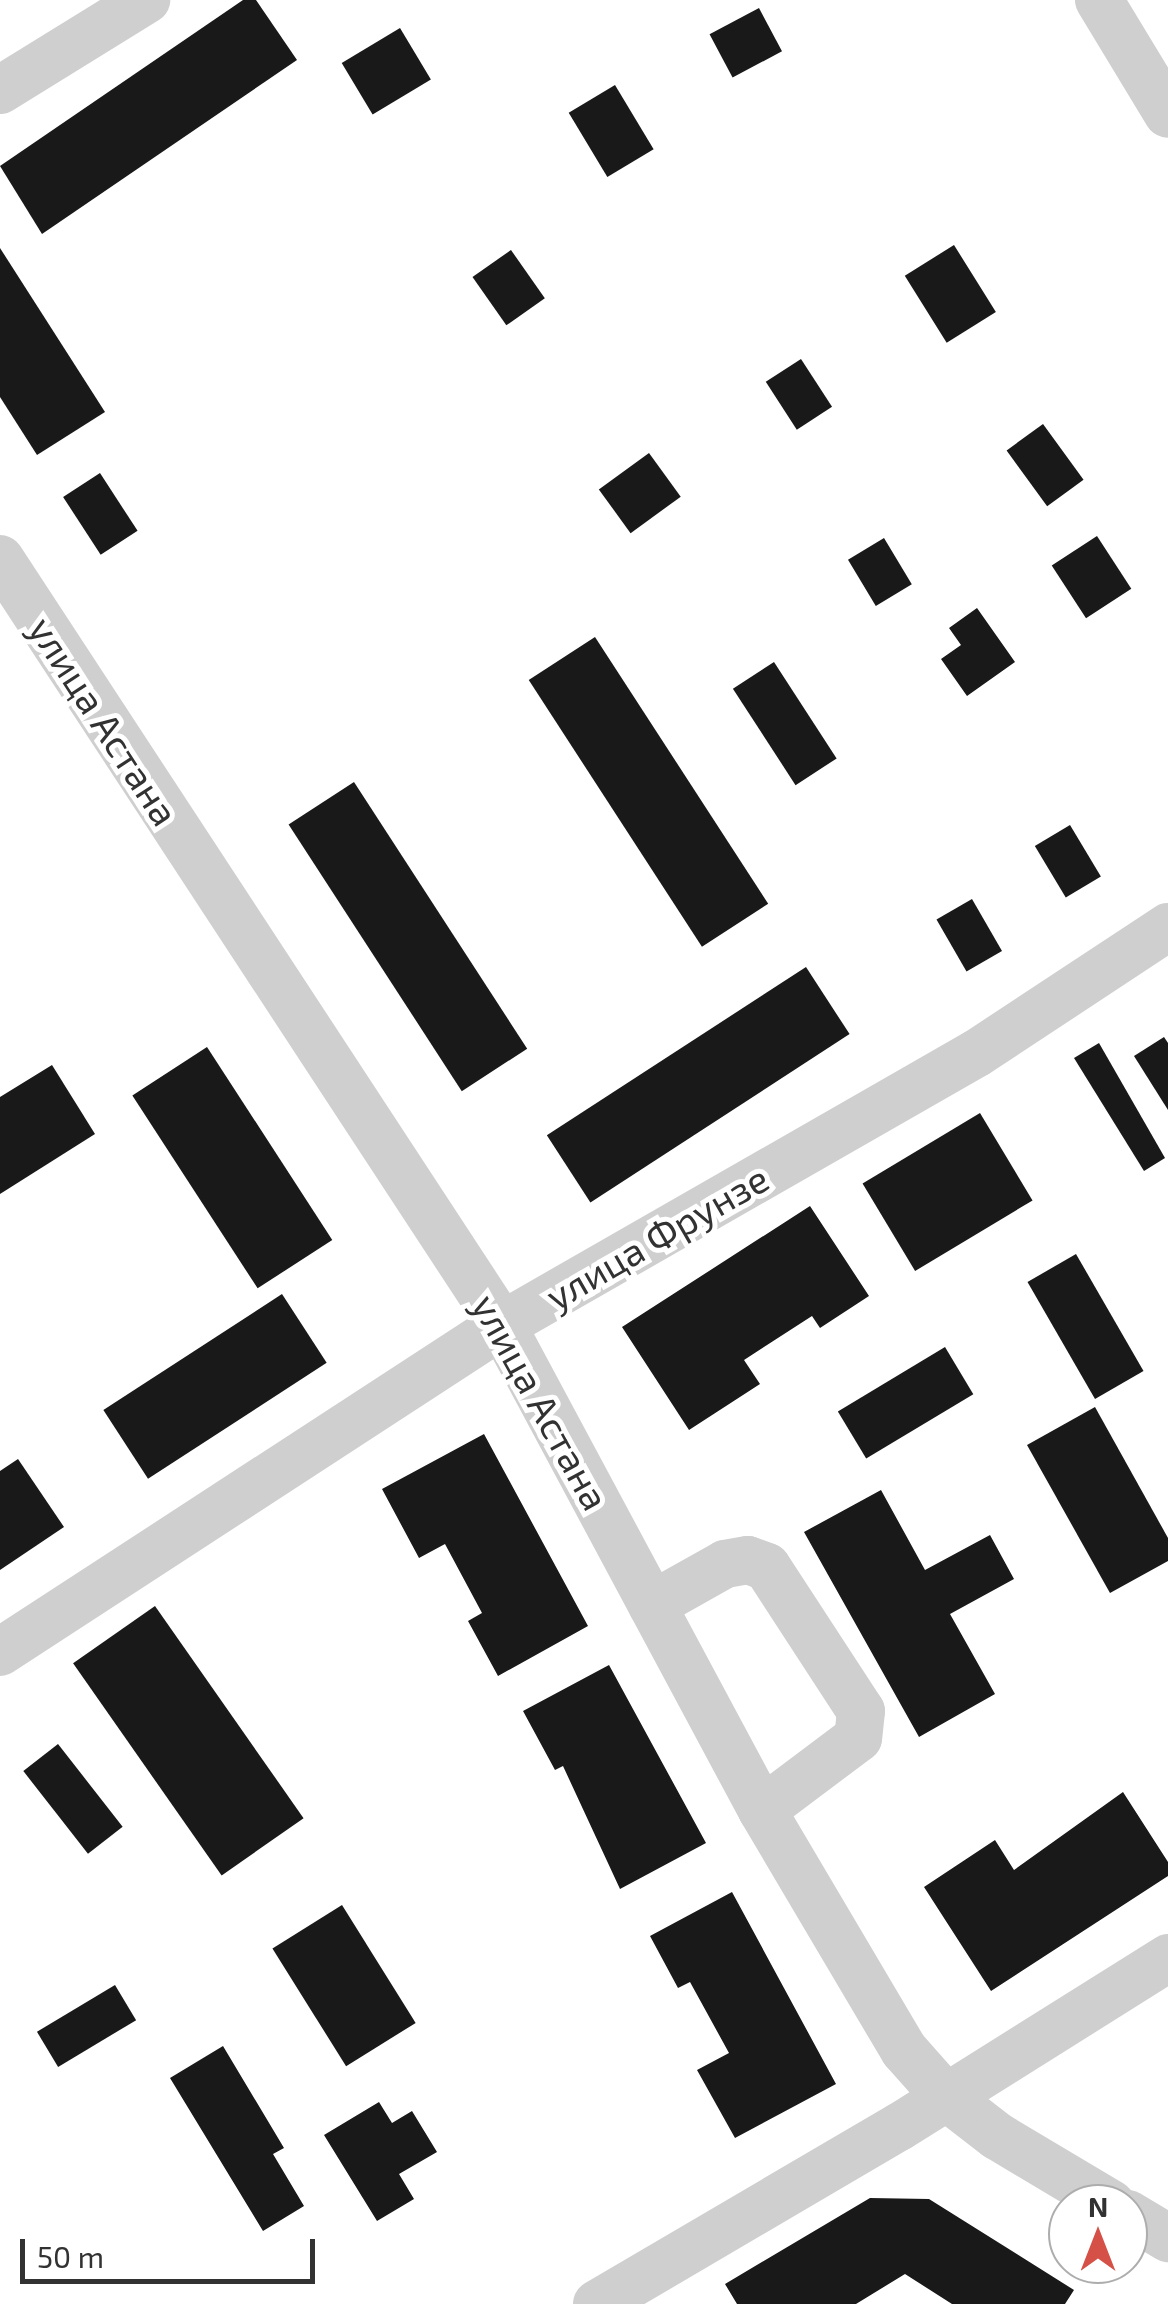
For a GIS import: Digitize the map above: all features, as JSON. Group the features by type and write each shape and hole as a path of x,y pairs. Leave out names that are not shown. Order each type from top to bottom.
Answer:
{"street":[{"path":"0,90 146,0"},
{"path":"1099,0 1165,102"},
{"name":"улица Астана","path":"0,559 502,1325 762,1810 904,2050 944,2095 1080,2184"},
{"name":"улица Фрунзе","path":"0,1652 502,1325 976,1053 1168,927"},
{"path":"652,1605 725,1564 748,1560 767,1567 861,1712 858,1738 762,1810"},
{"path":"597,2304 1168,1958"}],"building":[{"path":"243,0 256,0 297,60 42,234 0,166"},
{"path":"759,8 782,51 733,78 710,34"},
{"path":"400,28 431,79 373,114 342,63"},
{"path":"615,85 654,149 607,177 569,113"},
{"path":"954,245 996,312 947,343 905,276"},
{"path":"0,248 105,412 37,455 0,397"},
{"path":"511,250 545,298 506,325 472,277"},
{"path":"801,359 832,407 797,430 766,382"},
{"path":"1043,424 1084,480 1047,506 1007,450"},
{"path":"649,453 681,497 631,533 599,489"},
{"path":"100,473 138,531 101,555 63,497"},
{"path":"1097,536 1131,589 1086,618 1052,565"},
{"path":"884,538 912,584 876,606 848,560"},
{"path":"977,608 1015,662 967,696 941,659 961,645 949,628"},
{"path":"595,637 768,904 702,947 529,680"},
{"path":"774,662 837,758 796,785 733,689"},
{"path":"354,782 527,1049 462,1091 289,824"},
{"path":"1070,825 1101,876 1066,898 1035,846"},
{"path":"972,899 1002,951 966,971 936,920"},
{"path":"806,967 850,1034 590,1202 547,1135"},
{"path":"1164,1037 1168,1043 1168,1110 1134,1056"},
{"path":"1099,1043 1165,1158 1144,1171 1074,1058"},
{"path":"207,1047 332,1240 258,1288 132,1095"},
{"path":"52,1065 95,1134 0,1194 0,1097"},
{"path":"980,1113 1033,1200 915,1271 863,1184"},
{"path":"810,1206 869,1296 820,1328 812,1316 744,1360 760,1384 689,1430 622,1327"},
{"path":"1076,1254 1144,1371 1095,1399 1028,1282"},
{"path":"282,1294 327,1363 148,1479 103,1410"},
{"path":"945,1347 973,1394 866,1459 838,1411"},
{"path":"1095,1407 1168,1538 1168,1561 1110,1593 1027,1445"},
{"path":"484,1434 588,1626 498,1676 468,1621 482,1613 445,1544 419,1558 382,1489"},
{"path":"18,1459 64,1527 0,1570 0,1471"},
{"path":"881,1490 925,1570 990,1535 1014,1579 950,1614 995,1694 919,1737 804,1532"},
{"path":"155,1606 304,1818 222,1876 73,1663"},
{"path":"609,1665 706,1843 620,1889 563,1766 555,1770 523,1711"},
{"path":"58,1744 123,1827 88,1854 23,1771"},
{"path":"1123,1792 1168,1862 1168,1876 991,1991 924,1887 995,1840 1014,1870"},
{"path":"732,1892 836,2084 735,2138 697,2070 729,2053 690,1982 678,1988 650,1936"},
{"path":"342,1905 416,2023 346,2066 272,1948"},
{"path":"115,1985 136,2020 58,2067 37,2032"},
{"path":"223,2046 284,2148 273,2154 304,2206 263,2231 170,2078"},
{"path":"379,2102 392,2123 412,2111 437,2152 399,2174 414,2199 377,2221 324,2135"},
{"path":"870,2198 929,2199 1048,2274 1048,2284 1064,2284 1074,2290 1065,2304 952,2304 905,2274 856,2304 737,2304 725,2284"}]}
